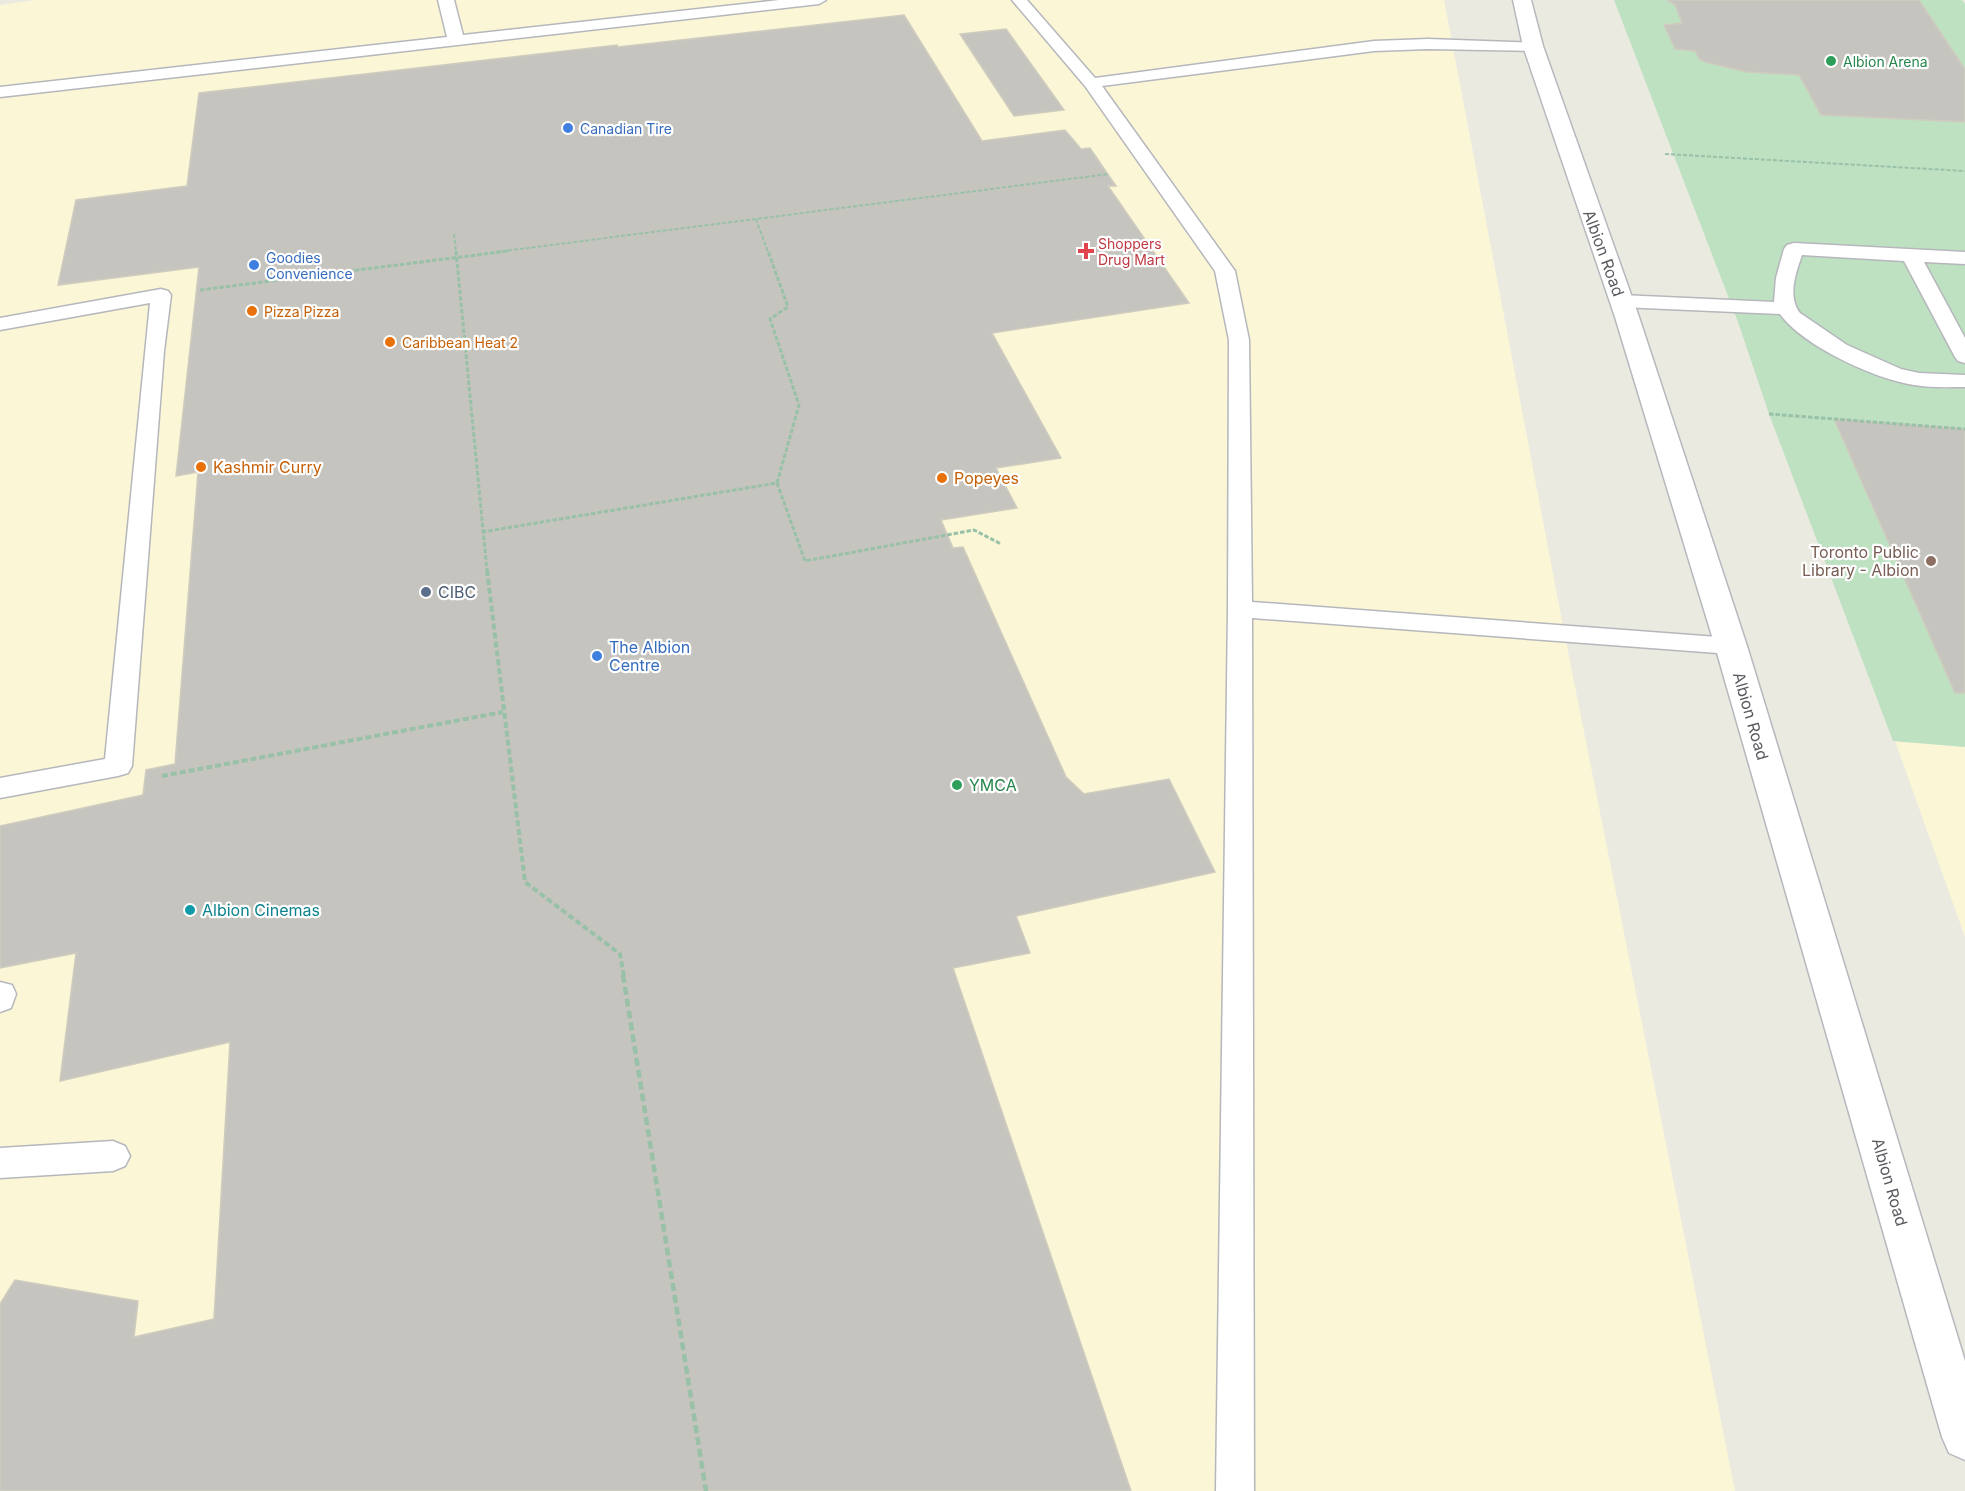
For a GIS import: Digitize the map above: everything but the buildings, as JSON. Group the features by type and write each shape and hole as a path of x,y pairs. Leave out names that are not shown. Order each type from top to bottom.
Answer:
{"main road":[{"name":"Albion Road","path":"1522,0 1533,46 1621,301 1731,646 1965,1437"}],"lane":[{"path":"446,0 456,40"},
{"path":"0,92 819,0"},
{"path":"1019,0 1091,83 1152,165 1225,271 1239,340 1240,609 1235,1491"},
{"path":"1091,83 1374,46 1428,44 1533,46"},
{"path":"1965,258 1794,249 1784,285 1786,308 1809,331 1841,350 1905,378 1965,381"},
{"path":"1910,254 1965,357"},
{"path":"0,324 160,295 118,766 0,788"},
{"path":"1621,301 1786,308"},
{"path":"1240,609 1731,646"},
{"path":"0,999 1,994"},
{"path":"0,1162 112,1156"}],"path":[{"path":"1665,154 1965,171"},
{"path":"160,295 1107,174 1152,165"},
{"path":"756,219 789,307 770,319 799,405 777,483 805,561 974,530 1001,544"},
{"path":"454,234 482,532 525,882 620,954 706,1491"},
{"path":"1769,414 1965,429"},
{"path":"482,532 777,483"},
{"path":"118,766 129,781 145,779 503,712"}],"shaded area":[{"path":"35,0 1444,0 1562,621 1735,1491 0,1491 0,5"},
{"path":"1895,741 1965,747 1965,937"}],"green space":[{"name":"Albion Arena","path":"1614,0 1962,0 1965,4 1965,747 1893,741 1769,414 1738,322"}],"place":[{"name":"Albion Arena","path":"1831,61"},
{"name":"Canadian Tire","path":"568,128"},
{"name":"Shoppers Drug Mart","path":"1086,251"},
{"name":"Goodies Convenience","path":"254,265"},
{"name":"Pizza Pizza","path":"252,311"},
{"name":"Caribbean Heat 2","path":"390,342"},
{"name":"Kashmir Curry","path":"201,467"},
{"name":"Popeyes","path":"942,478"},
{"name":"Toronto Public Library - Albion","path":"1931,561"},
{"name":"CIBC","path":"426,592"},
{"name":"The Albion Centre","path":"597,656"},
{"name":"YMCA","path":"957,785"},
{"name":"Albion Cinemas","path":"190,910"}]}
